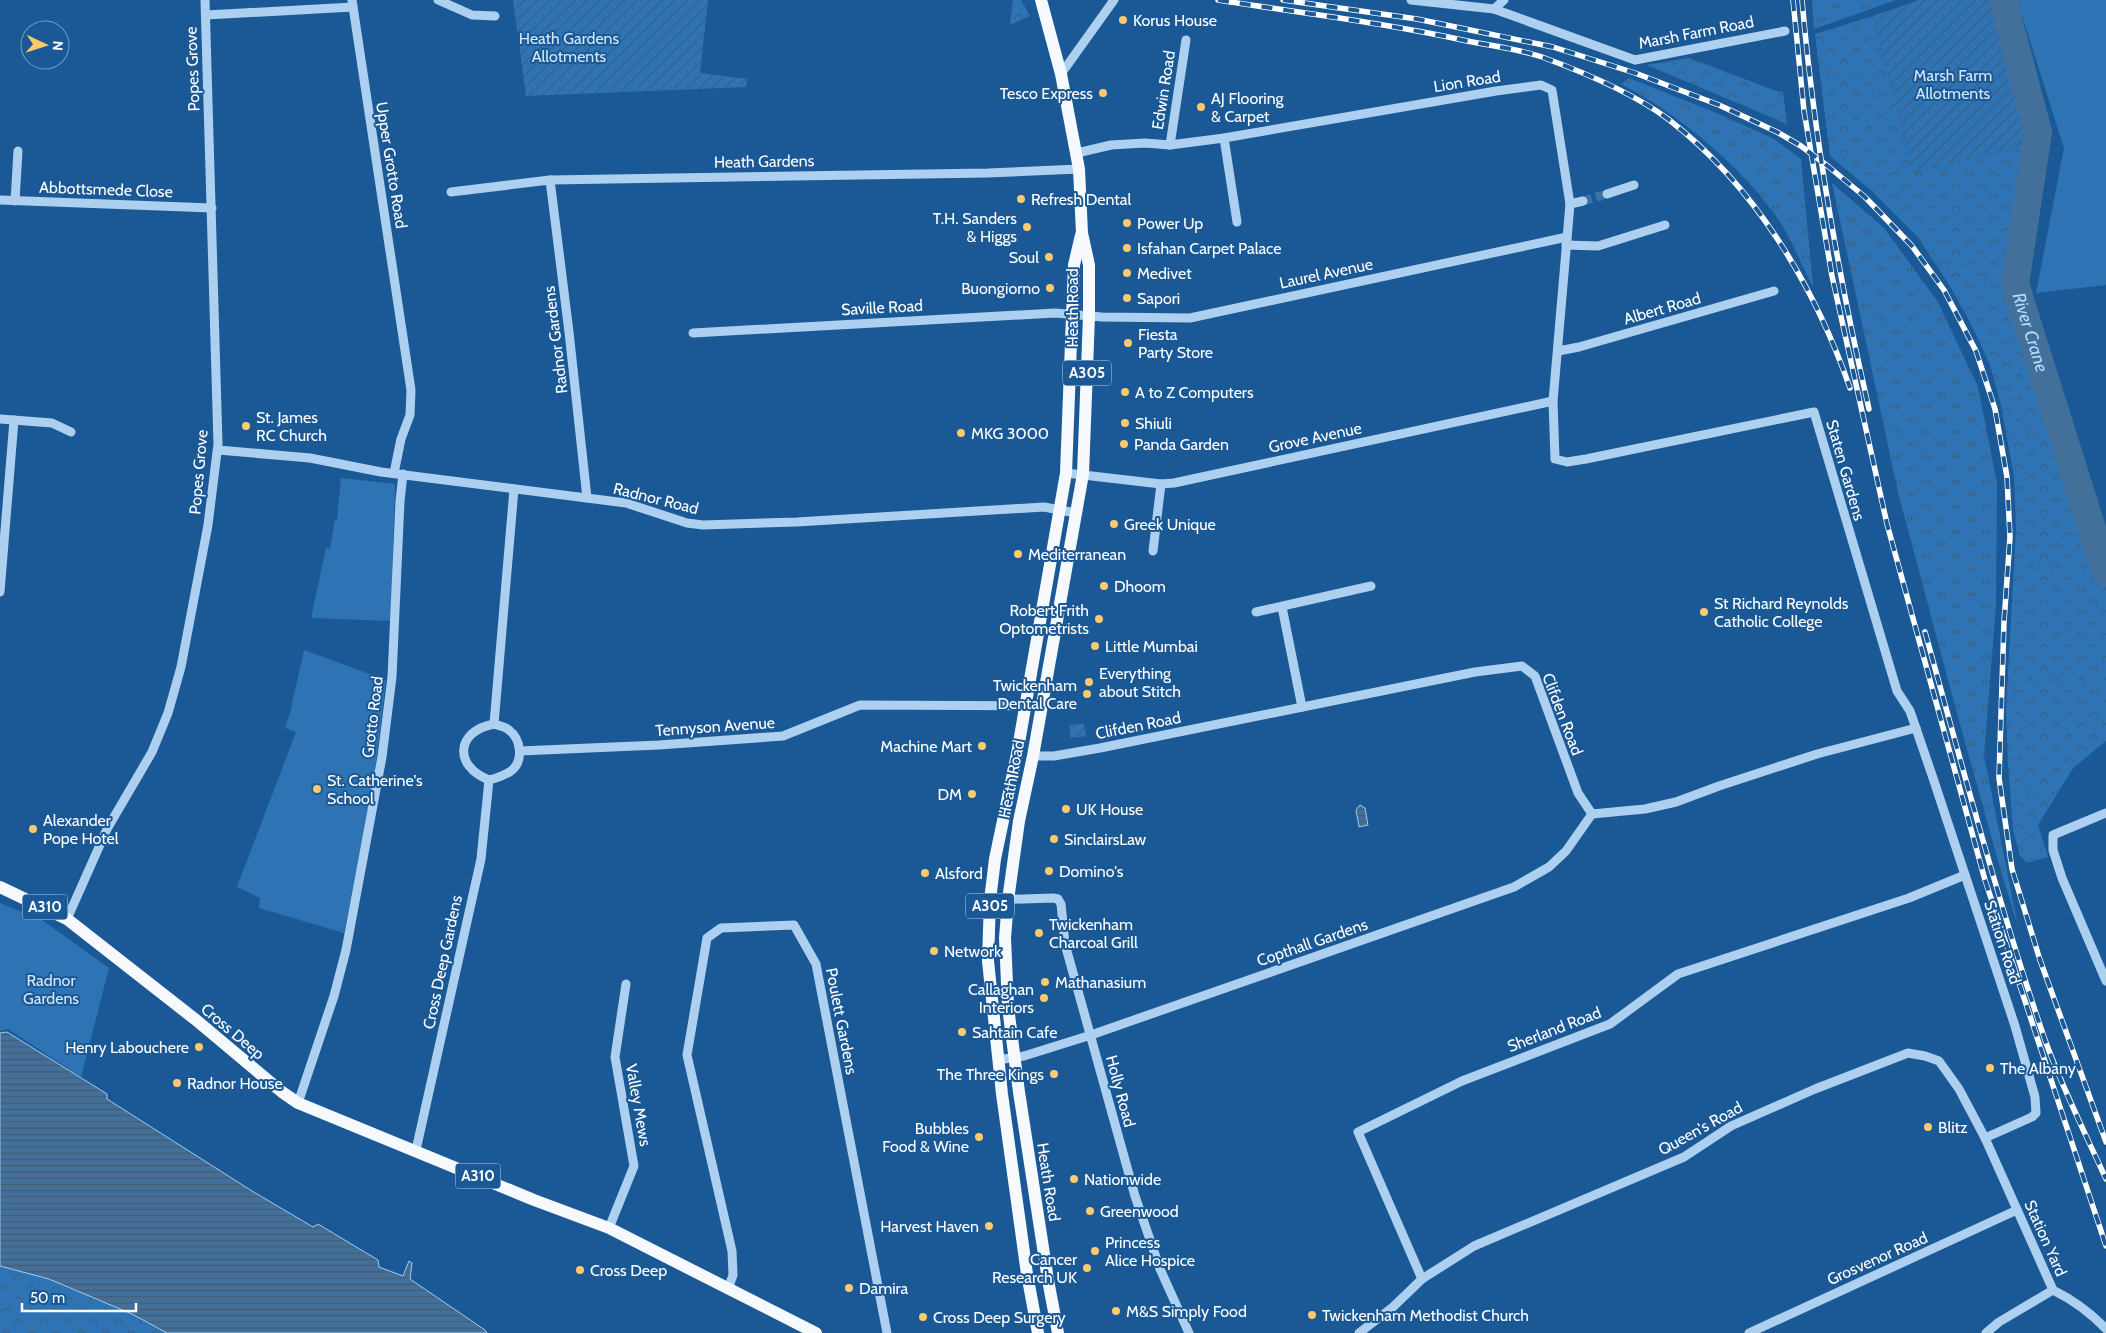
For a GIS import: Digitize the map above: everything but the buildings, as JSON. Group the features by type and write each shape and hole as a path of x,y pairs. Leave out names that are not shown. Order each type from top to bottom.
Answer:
{"main road":[{"name":"Heath Road","path":"1041,0 1061,74 1079,169 1082,232 1089,265 1089,316 1082,474 1033,756 1019,822 1008,900 1005,938 1008,1007 1046,1270 1058,1333"},
{"name":"Heath Road","path":"1038,1333 1026,1264 998,1060 988,961 990,900 995,858 1026,706 1066,473 1074,265 1082,232"},
{"name":"Cross Deep","path":"0,887 67,919 298,1103 534,1200 609,1228 816,1333"}],"street":[{"name":"Popes Grove","path":"67,919 107,829 152,752 173,699 181,667 208,525 218,450 205,0"},
{"path":"438,0 472,15 495,16"},
{"path":"1061,74 1114,0"},
{"name":"Marsh Farm Road","path":"1411,0 1494,9 1635,60 1785,31"},
{"path":"1494,9 1504,0"},
{"name":"Upper Grotto Road","path":"206,15 353,3 411,390 410,415 401,438 399,474"},
{"name":"Edwin Road","path":"1170,144 1186,40"},
{"name":"Lion Road","path":"1076,153 1128,144 1170,144 1224,138 1464,96 1541,85 1552,90 1570,204 1553,401"},
{"path":"1224,138 1237,222"},
{"path":"15,201 18,151"},
{"name":"Heath Gardens","path":"451,192 550,180 978,173 1079,169"},
{"name":"Radnor Gardens","path":"550,180 587,498"},
{"path":"1606,194 1634,185"},
{"name":"Abbottsmede Close","path":"0,200 212,208"},
{"path":"1570,204 1583,201"},
{"name":"Laurel Avenue","path":"1073,314 1190,318 1566,241 1598,246 1665,226"},
{"name":"Albert Road","path":"1558,351 1579,347 1774,291"},
{"name":"Saville Road","path":"694,333 1056,313 1073,314"},
{"name":"Grove Avenue","path":"1066,473 1161,484 1174,483 1553,401"},
{"name":"Staten Gardens","path":"1553,401 1555,459 1567,462 1814,412 1897,691 1910,711 1916,728"},
{"path":"0,419 52,423 71,432"},
{"path":"0,592 14,420"},
{"name":"Radnor Road","path":"218,450 310,458 399,474 626,503 687,523 703,525 807,522 1044,507 1076,513"},
{"name":"Grotto Road","path":"298,1103 319,1044 344,958 382,757 392,677 400,501 399,474"},
{"path":"1153,551 1161,484"},
{"path":"494,724 514,489"},
{"path":"1256,612 1371,586"},
{"path":"1282,607 1302,706"},
{"name":"Clifden Road","path":"1033,756 1054,756 1073,753 1475,672 1522,666 1535,676 1573,782 1592,814"},
{"name":"Tennyson Avenue","path":"520,751 659,745 783,736 860,705 1042,706"},
{"path":"494,724 507,728 514,734 520,751 519,759 513,770 490,780 476,775 466,764 462,753 466,742 473,732 482,726 494,724"},
{"path":"1592,814 1645,809 1676,802 1817,754 1916,728"},
{"name":"Station Road","path":"1916,728 2015,1026 2037,1105 2036,1112 2032,1117 1985,1138"},
{"name":"Cross Deep Gardens","path":"416,1150 481,860 490,780"},
{"path":"2106,813 2053,835 2053,850 2062,878 2103,968 2106,981"},
{"name":"Copthall Gardens","path":"998,1060 1015,1057 1091,1034 1514,887 1549,866 1566,851 1592,814"},
{"name":"Sherland Road","path":"1422,1279 1358,1132 1462,1081 1610,1024 1678,974 1909,898 1965,875"},
{"name":"Holly Road","path":"1008,900 1053,898 1058,899 1061,904 1065,944 1135,1196 1160,1269 1189,1333"},
{"path":"990,900 1008,900"},
{"name":"Poulett Gardens","path":"728,1289 733,1275 732,1251 687,1055 707,938 721,928 794,925 816,964 887,1333"},
{"name":"Valley Mews","path":"609,1228 634,1166 615,1057 626,984"},
{"name":"Queen's Road","path":"1359,1333 1393,1308 1422,1279 1474,1246 1684,1157 1731,1126 1815,1089 1908,1053 1925,1056 1939,1062 1959,1089 1985,1138"},
{"name":"Station Yard","path":"1985,1138 2053,1290 2077,1303 2095,1317 2106,1329"},
{"name":"Grosvenor Road","path":"1750,1333 2017,1210"},
{"path":"1986,1333 1999,1322 2053,1290"}],"green space":[{"name":"Heath Gardens Allotments","path":"513,0 708,0 700,73 747,79 746,87 526,96"},
{"path":"1013,0 1021,0 1030,16 1010,25"},
{"path":"1812,0 1896,0 1814,29"},
{"name":"Marsh Farm Allotments","path":"1919,0 1993,0 2027,126 2026,144 1913,173 1873,16"},
{"path":"2017,0 2106,0 2106,285 2036,293 2064,148"},
{"path":"1873,16 1913,173 2026,144 2009,286 2106,588 2106,741 2073,768 2038,825 2048,857 2027,863 2020,856 2013,830 2006,709 2016,529 2014,476 2001,405 1990,365 1972,326 1950,286 1917,236 1873,192 1830,156 1815,34"},
{"path":"1689,58 1783,92 1787,124 1647,65"},
{"path":"1629,78 1719,114 1774,139 1801,159 1813,287 1785,230 1759,194 1724,157 1684,124 1621,84"},
{"path":"1832,183 1884,228 1938,302 1978,387 1997,483 1996,605 1984,756 2018,926 1955,706 1898,492"},
{"path":"341,478 395,484 391,621 311,618 326,548 330,549 335,520 337,520"},
{"path":"304,650 386,680 374,780 344,933 259,908 260,898 237,887 296,732 285,728"},
{"path":"1084,724 1086,736 1071,738 1069,725"},
{"name":"Radnor Gardens","path":"0,903 42,920 109,968 81,1077 8,1029 0,1031"},
{"path":"0,1259 91,1284 179,1333 0,1333"}],"shaded area":[{"path":"1360,805 1365,808 1368,825 1359,827 1356,810"},
{"path":"7,1032 107,1094 107,1099 252,1191 313,1227 318,1224 378,1260 379,1267 403,1276 409,1261 412,1263 410,1279 487,1333 167,1333 132,1314 49,1279 0,1266 0,1033"}],"waterway":[{"name":"River Crane","path":"2003,0 2038,132 2015,284 2106,573"}],"tunnel":[{"path":"1583,201 1607,194"}],"railway":[{"path":"1218,0 1374,24 1524,52 1591,76 1654,109 1699,146 1728,175 1754,206 1778,240 1800,275 1819,312 1850,388"},
{"path":"1283,0 1417,19 1553,47 1635,73 1719,105 1777,132 1801,146 1829,167 1865,197 1912,246 1944,290 1976,351 1995,409 2007,477 2010,537 2004,622 1999,778 2012,869 2040,960 2106,1142"},
{"path":"1793,0 1804,111 1832,276 1887,524 1985,880 2106,1246"},
{"path":"1802,0 1813,103 1828,206 1847,308 1869,409"},
{"path":"1925,632 1982,837 2028,990 2059,1075 2106,1179"}],"place":[{"name":"Korus House","path":"1123,20"},
{"name":"Tesco Express","path":"1103,93"},
{"name":"AJ Flooring & Carpet","path":"1201,107"},
{"name":"Refresh Dental","path":"1021,199"},
{"name":"Power Up","path":"1127,223"},
{"name":"T.H. Sanders & Higgs","path":"1027,227"},
{"name":"Isfahan Carpet Palace","path":"1127,248"},
{"name":"Soul","path":"1049,257"},
{"name":"Medivet","path":"1127,273"},
{"name":"Buongiorno","path":"1050,288"},
{"name":"Sapori","path":"1127,298"},
{"name":"Fiesta Party Store","path":"1128,343"},
{"name":"A to Z Computers","path":"1125,392"},
{"name":"Shiuli","path":"1125,423"},
{"name":"St. James RC Church","path":"246,426"},
{"name":"MKG 3000","path":"961,433"},
{"name":"Panda Garden","path":"1124,444"},
{"name":"Greek Unique","path":"1114,524"},
{"name":"Mediterranean","path":"1018,554"},
{"name":"Dhoom","path":"1104,586"},
{"name":"St Richard Reynolds Catholic College","path":"1704,612"},
{"name":"Robert Frith Optometrists","path":"1099,619"},
{"name":"Little Mumbai","path":"1095,646"},
{"name":"Everything about Stitch","path":"1089,682"},
{"name":"Twickenham Dental Care","path":"1087,694"},
{"name":"Machine Mart","path":"982,746"},
{"name":"St. Catherine's School","path":"317,789"},
{"name":"DM","path":"972,794"},
{"name":"UK House","path":"1066,809"},
{"name":"Alexander Pope Hotel","path":"33,829"},
{"name":"SinclairsLaw","path":"1054,839"},
{"name":"Domino's","path":"1049,871"},
{"name":"Alsford","path":"925,873"},
{"name":"Twickenham Charcoal Grill","path":"1039,933"},
{"name":"Network","path":"934,951"},
{"name":"Mathanasium","path":"1045,982"},
{"name":"Callaghan Interiors","path":"1044,998"},
{"name":"Sahtain Cafe","path":"962,1032"},
{"name":"Henry Labouchere","path":"199,1047"},
{"name":"The Albany","path":"1990,1068"},
{"name":"The Three Kings","path":"1054,1074"},
{"name":"Radnor House","path":"177,1083"},
{"name":"Blitz","path":"1928,1127"},
{"name":"Bubbles Food & Wine","path":"979,1137"},
{"name":"Nationwide","path":"1074,1179"},
{"name":"Greenwood","path":"1090,1211"},
{"name":"Harvest Haven","path":"989,1226"},
{"name":"Princess Alice Hospice","path":"1095,1251"},
{"name":"Cancer Research UK","path":"1087,1268"},
{"name":"Cross Deep","path":"580,1270"},
{"name":"Damira","path":"849,1288"},
{"name":"M&S Simply Food","path":"1116,1311"},
{"name":"Twickenham Methodist Church","path":"1312,1315"},
{"name":"Cross Deep Surgery","path":"923,1317"}]}
